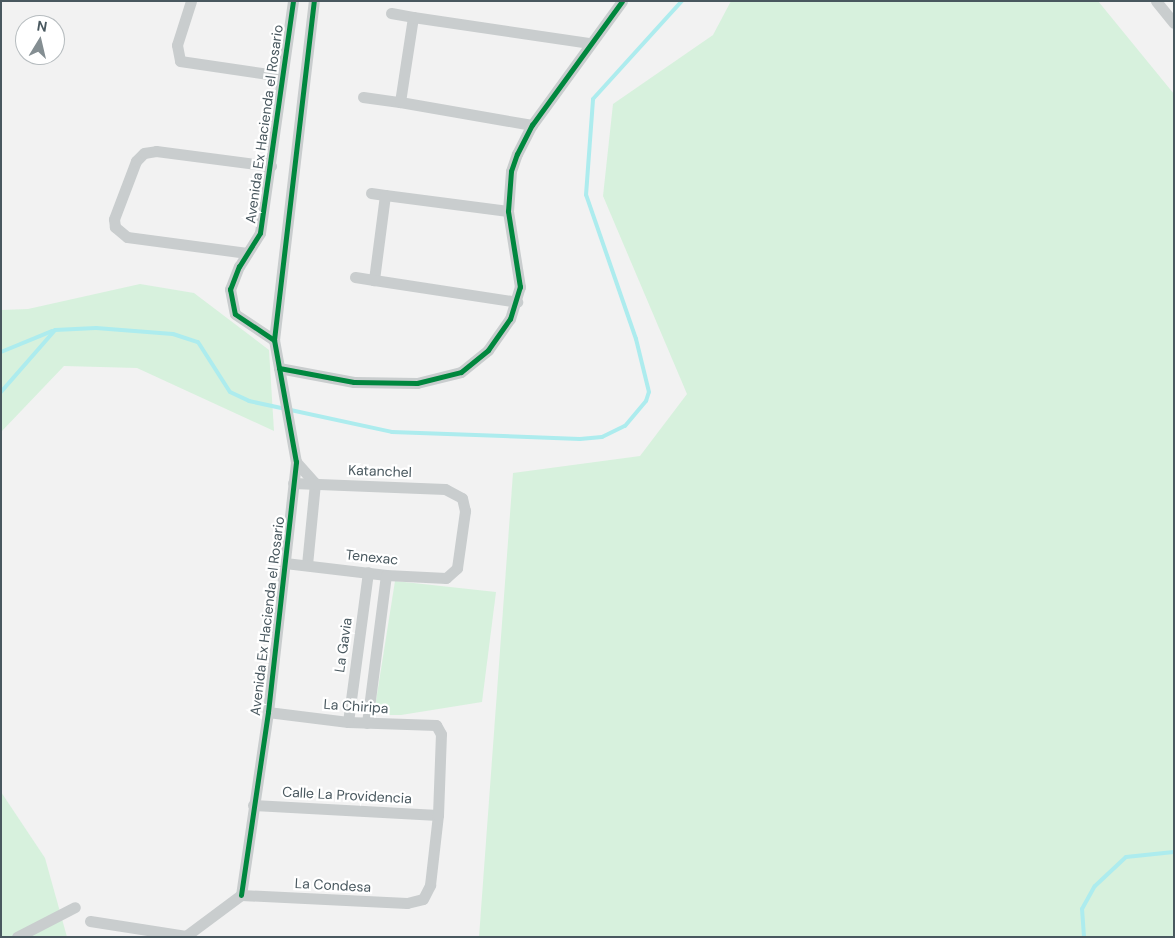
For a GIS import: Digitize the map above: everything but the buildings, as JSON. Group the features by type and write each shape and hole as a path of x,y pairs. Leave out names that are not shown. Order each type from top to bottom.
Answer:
{"street":[{"path":"191,1 177,45 180,61 282,76"},
{"name":"Avenida Ex Hacienda el Rosario","path":"274,340 241,321 232,308 230,289 247,253 260,233 292,1"},
{"name":"Avenida Ex Hacienda el Rosario","path":"241,895 268,712 296,462 274,340 284,235 314,1"},
{"path":"279,368 374,384 441,379 461,372 488,350 502,334 517,302 519,273 508,211 511,171 532,125 622,1"},
{"path":"1156,1 1174,23"},
{"path":"391,13 590,43"},
{"path":"400,102 413,17"},
{"path":"363,97 532,125"},
{"path":"247,253 127,237 120,233 114,219 136,161 144,153 156,151 270,166"},
{"path":"371,193 508,211"},
{"path":"374,280 385,195"},
{"path":"354,277 517,302"},
{"path":"296,462 315,484 307,565"},
{"name":"Katanchel","path":"293,483 445,488 462,498 466,511 454,573"},
{"name":"Tenexac","path":"285,563 386,575 441,578 454,573"},
{"name":"La Gavia","path":"348,722 368,572"},
{"path":"367,723 386,575"},
{"name":"La Chiripa","path":"268,712 348,722 432,723 440,729 438,815"},
{"name":"Calle La Providencia","path":"253,805 438,815"},
{"name":"La Condesa","path":"241,895 394,903 423,899 430,885 438,815"},
{"path":"90,921 169,936 186,937 241,895"},
{"path":"17,937 75,907"}],"green space":[{"path":"731,1 1098,1 1174,94 1174,937 479,937 513,473 640,456 687,394 603,196 613,104 713,35"},
{"path":"140,284 194,293 269,350 274,431 137,368 64,366 1,432 1,310 28,309"},
{"path":"395,581 496,592 482,702 401,715 389,715 375,707"},
{"path":"1,792 45,858 67,937 1,937"}],"waterway":[{"path":"1,392 55,330 96,328 173,334 198,342 230,392 249,401 392,432 580,439 602,437 625,426 646,401 649,392 636,339 586,195 593,99 682,1"},
{"path":"1,352 52,331"},
{"path":"1084,937 1082,909 1095,886 1126,857 1174,852"}],"cycle path":[{"path":"293,1 260,233 239,266 230,289 235,314 274,340 314,1"},
{"path":"279,368 354,382 417,383 461,372 488,350 510,319 520,287 508,211 511,171 517,154 532,125 622,1"},
{"path":"241,895 268,712 296,462 274,340"}]}
